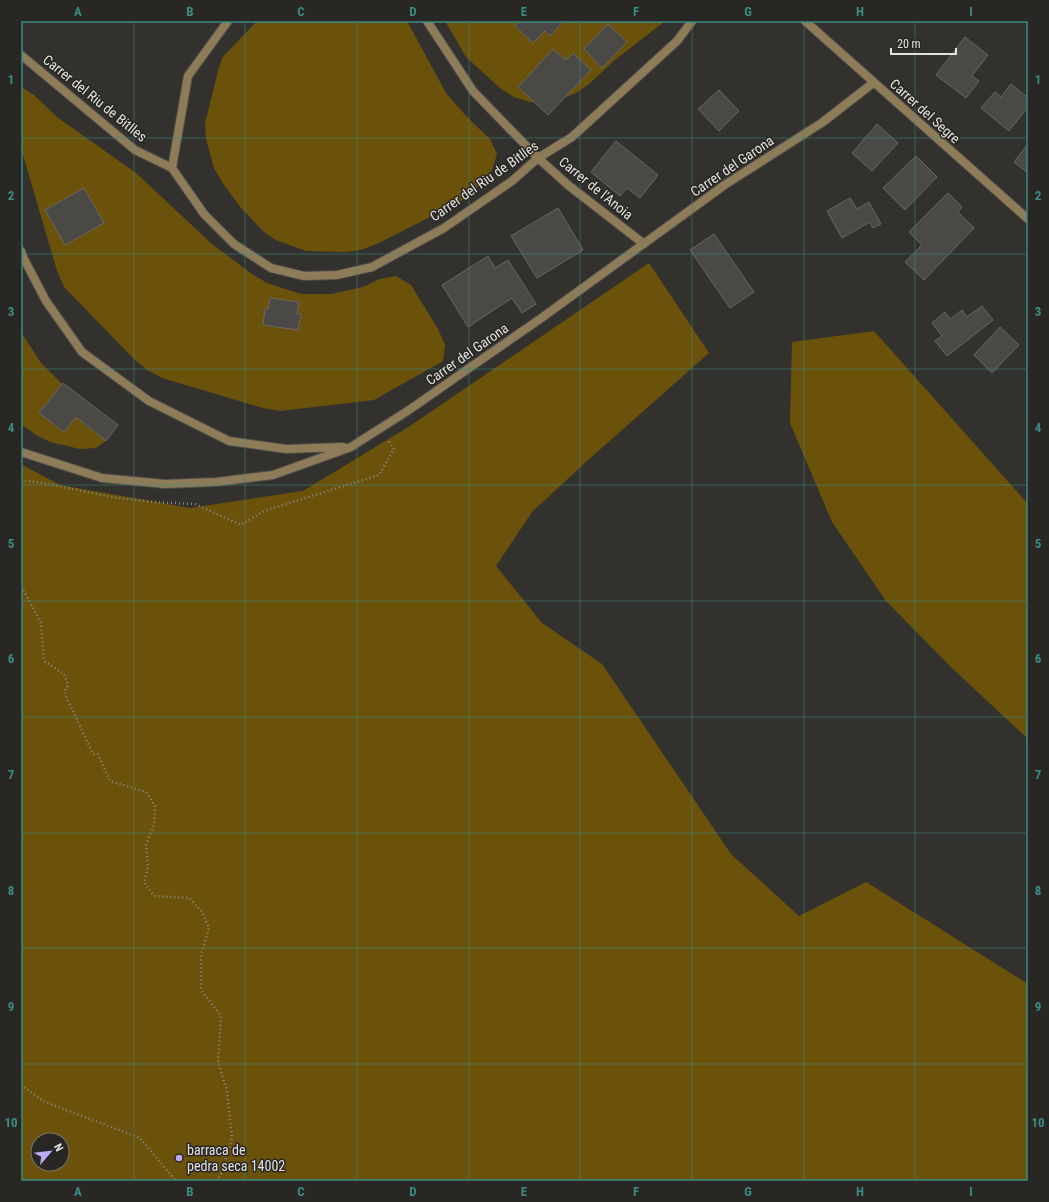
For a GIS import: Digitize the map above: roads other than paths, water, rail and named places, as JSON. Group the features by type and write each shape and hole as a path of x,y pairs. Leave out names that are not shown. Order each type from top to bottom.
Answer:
{"street":[{"path":"172,168 188,76 228,21"},
{"name":"Carrer de l'Anoia","path":"427,21 473,90 538,158 568,185 644,244"},
{"name":"Carrer del Riu de Bitlles","path":"21,55 135,150 172,168 204,214 234,244 271,268 304,276 337,275 372,267 444,228 512,180 538,158 572,137 677,41 692,21"},
{"name":"Carrer del Segre","path":"805,21 1028,219"},
{"name":"Carrer del Garona","path":"21,452 102,478 165,484 216,482 273,475 350,447 409,410 540,319 726,184 823,122 873,82"},
{"path":"21,251 46,301 82,352 148,401 228,441 286,449 350,447"}],"place":[{"name":"barraca de pedra seca 14002","path":"179,1158"}]}
